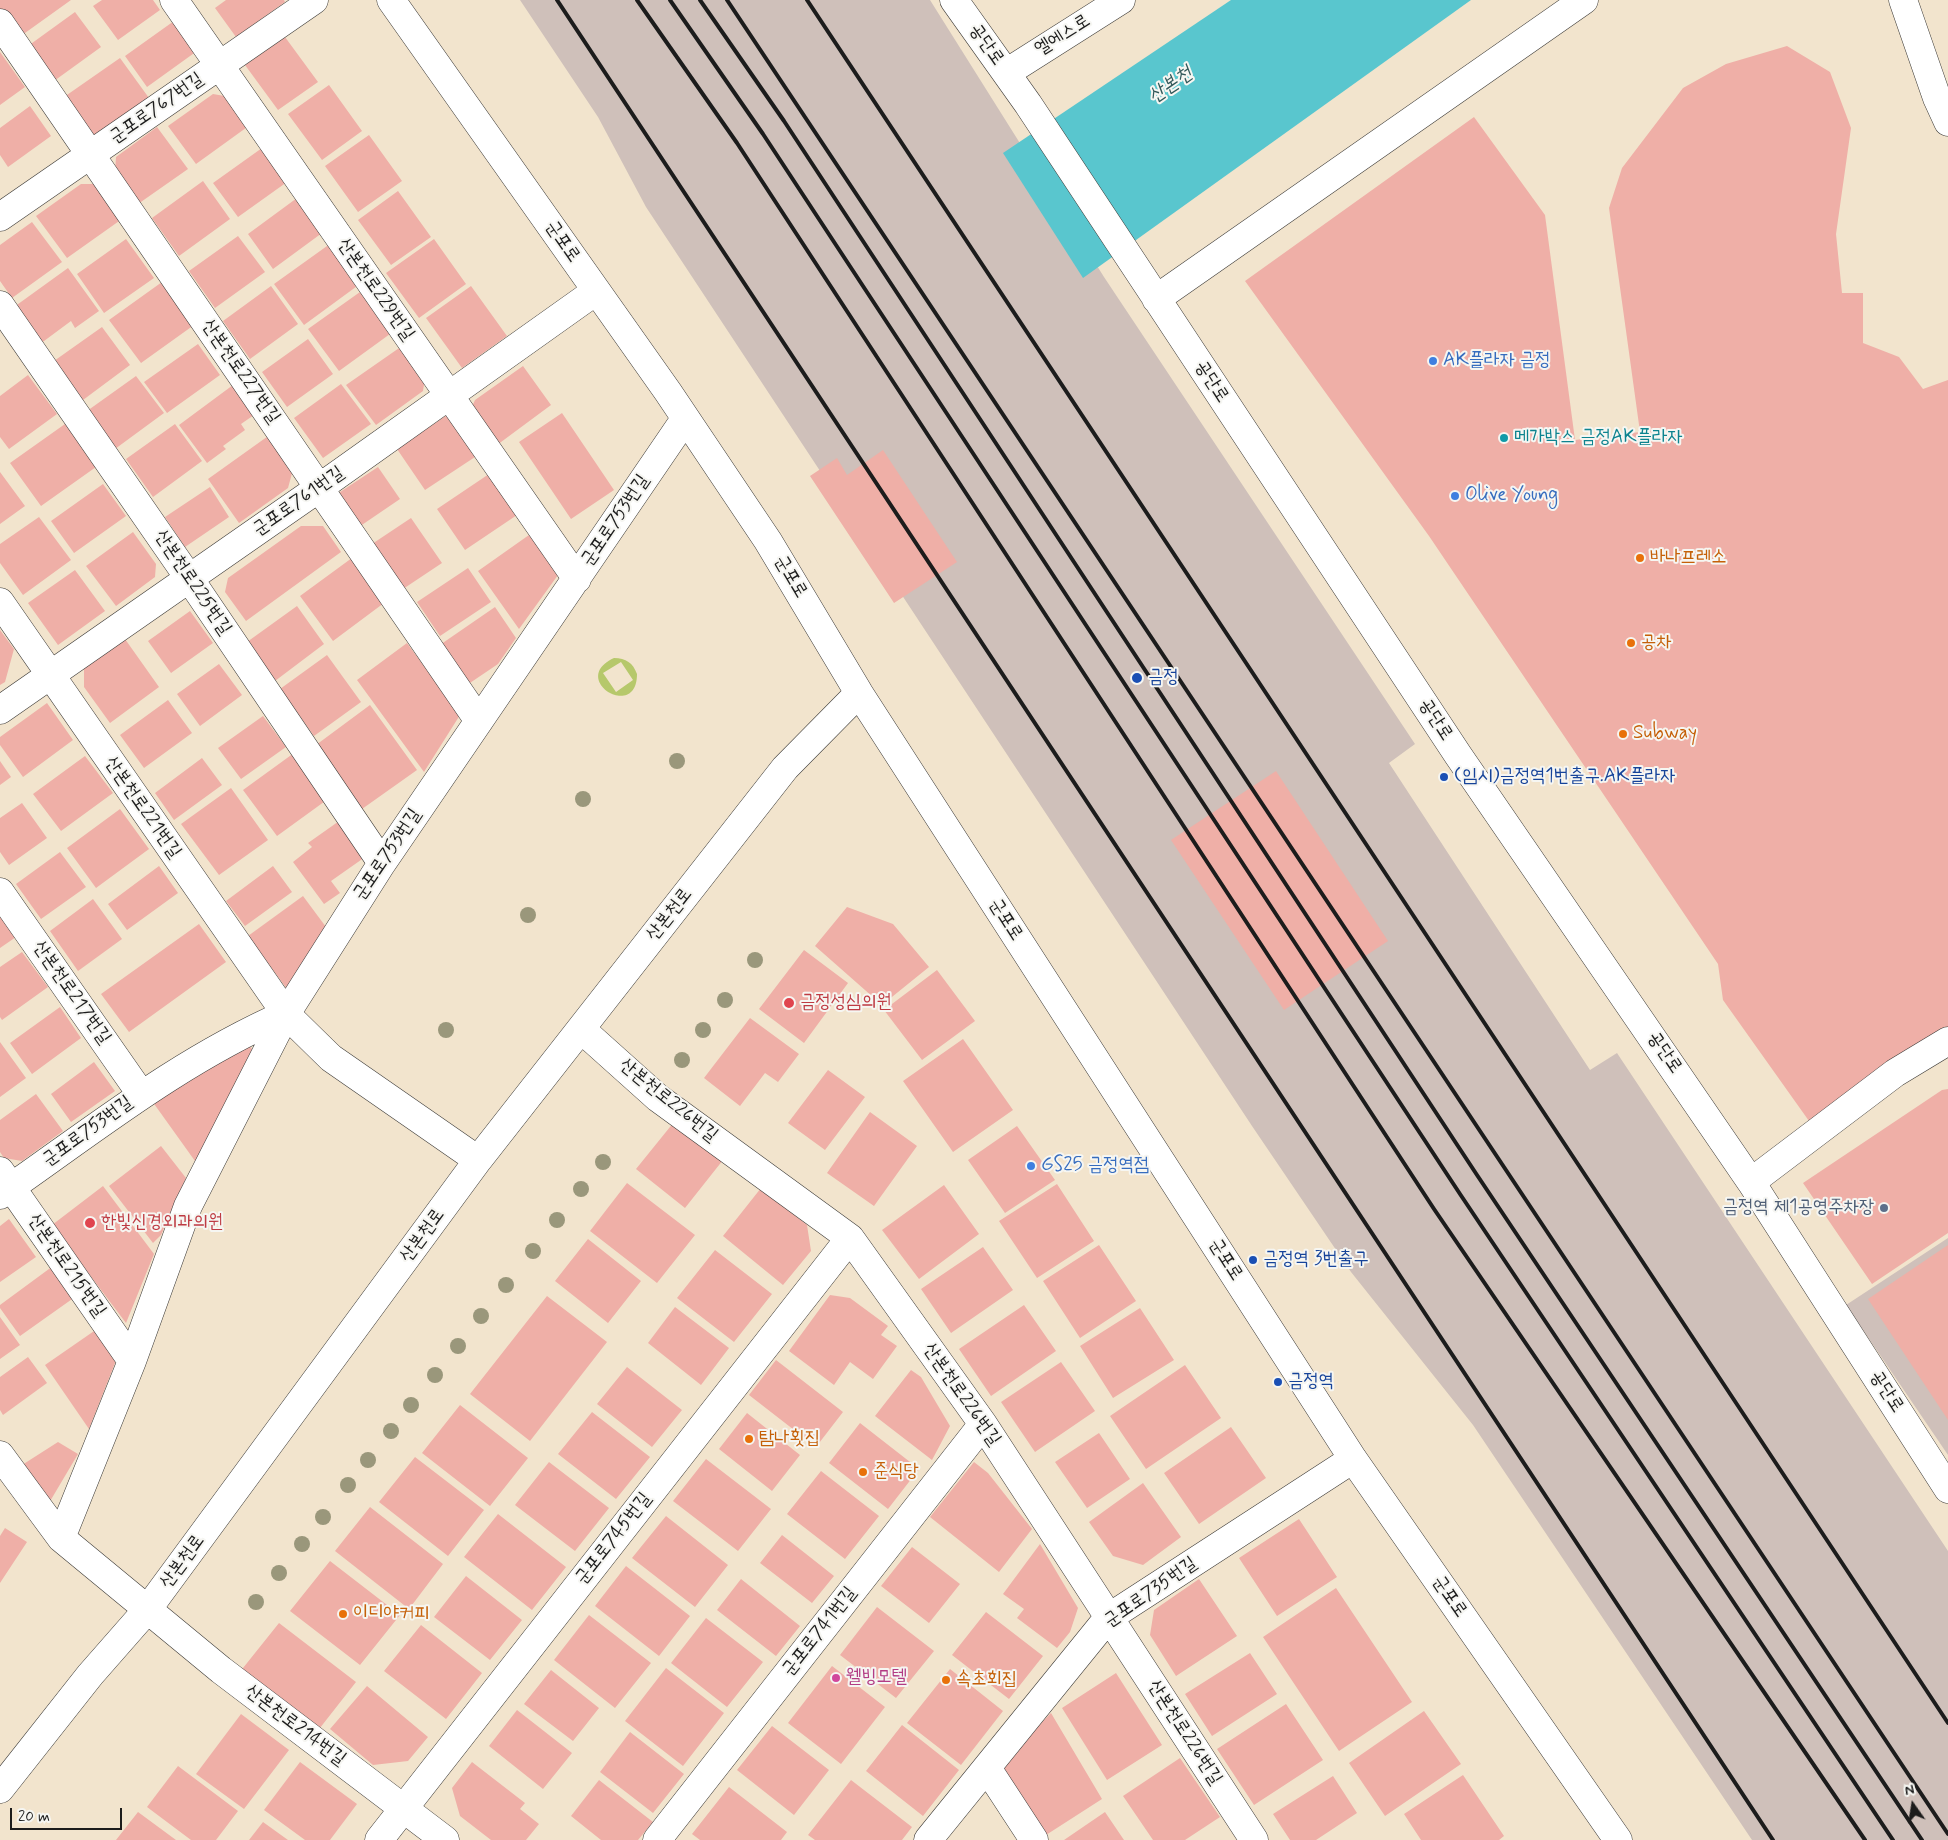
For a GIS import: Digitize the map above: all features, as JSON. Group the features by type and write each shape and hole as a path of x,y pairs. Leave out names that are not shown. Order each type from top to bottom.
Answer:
{"street":[{"name":"산본천로229번길","path":"174,0 577,579"},
{"name":"군포로767번길","path":"0,218 314,0"},
{"name":"군포로","path":"391,0 668,392 768,541 858,693 1354,1459 1618,1840"},
{"name":"공단로","path":"954,0 1028,104 1458,755 1751,1182 1948,1489"},
{"name":"엘에스로","path":"1006,73 1121,0"},
{"path":"1156,299 1584,0"},
{"path":"1903,0 1937,98 1948,122"},
{"name":"산본천로227번길","path":"0,23 479,721"},
{"name":"군포로761번길","path":"0,710 319,488 596,291"},
{"name":"산본천로225번길","path":"0,305 189,578 382,863"},
{"name":"군포로753번길","path":"4,1185 141,1094 238,1035 286,1014 382,863 686,419"},
{"name":"산본천로221번길","path":"0,602 286,1014 331,1058 478,1160"},
{"name":"산본천로","path":"1,1784 90,1675 147,1610 478,1160 785,768 858,693"},
{"name":"산본천로217번길","path":"0,892 141,1094"},
{"path":"61,1538 132,1360 188,1206 286,1014"},
{"name":"산본천로226번길","path":"581,1029 658,1098 850,1238 983,1424 1254,1840"},
{"path":"1751,1182 1895,1073 1948,1040"},
{"name":"산본천로215번길","path":"4,1185 132,1360"},
{"name":"군포로745번길","path":"379,1840 850,1238"},
{"name":"군포로741번길","path":"657,1840 983,1424"},
{"name":"산본천로214번길","path":"0,1455 61,1538 221,1670 445,1840"},
{"name":"군포로735번길","path":"928,1840 1108,1618 1354,1459"},
{"path":"987,1768 1034,1840"}],"shaded area":[{"path":"520,0 930,0 1104,277 1415,744 1389,763 1590,1070 1617,1053 1948,1551 1948,1840 1752,1840 1473,1425 1351,1272 1252,1126 646,207 598,117"},
{"path":"1948,1238 1948,1455 1846,1305"}],"green space":[{"path":"614,658 628,662 637,674 634,688 627,695 618,696 608,692 601,685 598,676 602,667","holes":["621,662 633,680 616,692 603,673"]}],"water":[{"name":"산본천","path":"1231,0 1471,0 1083,278 1003,153"}],"building":[{"path":"0,0 71,0 18,38 0,13"},
{"path":"102,0 153,0 160,10 118,40 93,6"},
{"path":"226,0 284,0 285,2 236,37 215,8"},
{"path":"75,12 101,47 54,81 28,46"},
{"path":"174,21 197,51 147,87 125,56"},
{"path":"285,37 318,82 278,110 245,65"},
{"path":"1787,46 1830,72 1851,128 1836,234 1842,293 1863,293 1863,343 1899,357 1923,389 1948,380 1948,1030 1809,1121 1723,1000 1718,964 1429,536 1245,281 1474,117 1545,215 1575,440 1640,432 1609,208 1622,168 1683,88 1726,64"},
{"path":"0,52 25,87 0,105"},
{"path":"120,58 149,98 93,138 64,97"},
{"path":"329,85 362,131 322,160 288,114"},
{"path":"213,94 230,97 250,125 196,164 168,126"},
{"path":"30,106 51,136 8,167 0,155 0,128"},
{"path":"157,127 188,169 138,204 115,173 116,157"},
{"path":"369,135 402,181 358,212 325,166"},
{"path":"262,148 287,182 238,217 213,183"},
{"path":"203,181 230,219 179,256 152,218"},
{"path":"81,184 96,184 122,219 67,258 36,216"},
{"path":"398,191 431,237 391,265 358,220"},
{"path":"297,198 322,233 273,269 248,234"},
{"path":"32,222 62,262 12,298 0,281 0,245"},
{"path":"238,236 265,272 215,308 189,271"},
{"path":"126,239 154,278 104,313 77,274"},
{"path":"434,239 466,284 419,318 386,273"},
{"path":"334,241 364,281 304,325 274,284"},
{"path":"68,268 99,311 75,328 71,321 40,344 14,307"},
{"path":"162,282 194,325 141,363 109,320"},
{"path":"271,286 298,324 250,359 223,321"},
{"path":"471,286 507,336 462,368 426,318"},
{"path":"360,292 390,334 339,371 308,329"},
{"path":"102,327 130,365 83,400 54,361"},
{"path":"308,339 333,374 287,407 262,372"},
{"path":"198,344 220,375 167,413 144,382"},
{"path":"402,346 425,378 423,391 376,425 346,385"},
{"path":"523,366 551,405 497,445 471,409 475,400"},
{"path":"28,375 57,414 9,449 0,437 0,396"},
{"path":"136,376 164,413 115,449 87,411"},
{"path":"341,384 371,424 323,458 294,418"},
{"path":"233,385 254,415 241,424 245,430 223,446 226,449 207,463 179,425"},
{"path":"562,413 614,490 571,519 519,442"},
{"path":"447,415 475,457 425,490 397,449"},
{"path":"65,424 96,467 41,506 10,463"},
{"path":"175,424 202,461 153,497 126,459"},
{"path":"271,434 294,466 288,488 239,523 208,479"},
{"path":"883,450 957,562 894,603 810,476 837,458 847,475"},
{"path":"378,467 400,499 353,531 331,498"},
{"path":"0,472 25,506 0,524"},
{"path":"489,474 517,515 465,550 437,509"},
{"path":"103,484 126,516 74,553 51,521"},
{"path":"210,487 229,517 185,547 165,517"},
{"path":"39,517 71,560 23,595 0,563 0,544"},
{"path":"411,518 442,563 400,591 369,546"},
{"path":"301,526 323,526 341,552 246,621 225,592 228,578"},
{"path":"133,532 156,564 155,577 116,606 86,566"},
{"path":"529,535 558,575 519,629 478,571"},
{"path":"356,555 388,600 333,641 300,596"},
{"path":"468,568 491,602 440,636 417,602"},
{"path":"75,570 105,611 58,645 28,603"},
{"path":"297,606 324,644 275,681 247,642"},
{"path":"495,607 516,638 498,664 461,689 434,649"},
{"path":"190,611 213,643 171,673 148,641"},
{"path":"0,630 14,649 5,682 0,685"},
{"path":"125,639 159,687 110,723 84,687 84,668"},
{"path":"407,643 460,715 424,772 357,680"},
{"path":"327,655 361,702 314,736 280,689"},
{"path":"219,664 242,695 200,726 177,694"},
{"path":"168,700 192,733 144,768 120,735"},
{"path":"47,703 73,740 23,777 0,745 0,737"},
{"path":"370,705 417,770 362,809 316,745"},
{"path":"263,716 286,747 241,779 218,748"},
{"path":"294,753 328,799 277,836 243,790"},
{"path":"85,756 113,793 61,831 33,794"},
{"path":"202,758 222,785 174,820 155,793"},
{"path":"0,761 11,777 0,785"},
{"path":"1276,771 1388,941 1284,1010 1171,840"},
{"path":"231,788 268,840 219,875 181,824"},
{"path":"22,803 47,838 9,865 0,852 0,818"},
{"path":"120,809 149,849 96,888 67,848"},
{"path":"342,819 368,855 331,881 340,893 324,904 293,862 312,847 308,843"},
{"path":"60,852 86,887 41,919 16,884"},
{"path":"159,866 178,893 127,930 108,904"},
{"path":"273,866 292,892 245,926 226,901"},
{"path":"303,896 326,927 287,989 248,936"},
{"path":"93,899 122,939 78,971 50,931"},
{"path":"847,907 893,924 929,967 882,1005 815,946"},
{"path":"0,915 16,937 0,948"},
{"path":"199,924 226,962 129,1032 101,994"},
{"path":"804,950 848,983 804,1043 759,1009"},
{"path":"22,952 48,987 2,1020 0,1017 0,967"},
{"path":"937,970 975,1021 922,1060 884,1010"},
{"path":"60,1007 81,1038 32,1074 10,1043"},
{"path":"750,1018 799,1054 778,1082 765,1073 740,1106 704,1078"},
{"path":"243,1036 254,1052 200,1168 152,1101"},
{"path":"963,1039 1013,1110 953,1152 903,1081"},
{"path":"0,1042 26,1078 0,1097"},
{"path":"94,1062 115,1091 71,1122 51,1094"},
{"path":"828,1070 865,1097 825,1150 788,1123"},
{"name":"금정역 제1공영주차장","path":"1948,1089 1948,1233 1872,1284 1803,1183 1942,1090"},
{"path":"36,1094 63,1131 22,1161 4,1158 0,1152 0,1120"},
{"path":"870,1112 917,1146 874,1206 827,1173"},
{"path":"674,1122 723,1160 685,1208 636,1169"},
{"path":"1017,1126 1055,1180 1005,1213 968,1160"},
{"path":"161,1146 186,1178 161,1235 153,1243 109,1186"},
{"path":"627,1183 695,1235 657,1283 590,1231"},
{"path":"1057,1184 1094,1241 1037,1278 999,1221"},
{"path":"944,1185 979,1234 919,1279 882,1230"},
{"path":"103,1186 154,1254 126,1323 52,1225"},
{"path":"761,1188 807,1225 811,1251 783,1285 723,1236"},
{"path":"9,1219 36,1257 0,1282 0,1226"},
{"path":"588,1239 641,1281 608,1323 555,1281"},
{"path":"1099,1245 1136,1301 1080,1338 1043,1281"},
{"path":"1948,1245 1948,1420 1868,1299"},
{"path":"983,1247 1013,1290 951,1333 921,1289"},
{"path":"715,1250 772,1294 734,1342 677,1298"},
{"path":"53,1266 75,1297 20,1336 0,1308 0,1305"},
{"path":"830,1295 850,1298 888,1326 881,1335 897,1346 873,1379 850,1362 834,1385 789,1351"},
{"path":"547,1296 607,1342 530,1441 470,1394"},
{"path":"1024,1305 1056,1351 991,1396 959,1349"},
{"path":"675,1307 729,1348 701,1385 648,1343"},
{"path":"1140,1308 1174,1360 1113,1398 1080,1346"},
{"path":"0,1317 20,1345 0,1359"},
{"path":"97,1329 117,1358 89,1429 45,1365"},
{"path":"28,1357 47,1383 3,1415 0,1410 0,1377"},
{"path":"776,1360 843,1412 816,1447 749,1395"},
{"path":"1061,1362 1095,1411 1035,1452 1001,1402"},
{"path":"1185,1365 1221,1418 1146,1469 1110,1416"},
{"path":"627,1367 682,1410 652,1447 597,1404"},
{"path":"911,1370 921,1377 950,1426 932,1460 875,1416"},
{"path":"460,1405 528,1458 490,1506 422,1453"},
{"path":"592,1412 650,1457 616,1499 558,1454"},
{"path":"747,1413 800,1455 772,1491 719,1449"},
{"path":"860,1423 919,1469 888,1509 829,1463"},
{"path":"1231,1427 1266,1478 1199,1524 1164,1473"},
{"path":"1099,1433 1130,1479 1087,1508 1055,1462"},
{"path":"58,1442 78,1454 49,1503 22,1465"},
{"path":"415,1457 484,1510 448,1556 379,1502"},
{"path":"706,1459 771,1509 738,1551 673,1501"},
{"path":"549,1462 609,1508 575,1551 515,1505"},
{"path":"974,1462 988,1473 1032,1529 999,1572 930,1517"},
{"path":"821,1471 879,1516 845,1559 787,1514"},
{"path":"1143,1483 1181,1537 1143,1565 1113,1556 1089,1522"},
{"path":"370,1507 443,1564 409,1609 335,1551"},
{"path":"498,1514 566,1567 532,1610 464,1557"},
{"path":"666,1516 728,1565 695,1607 632,1558"},
{"path":"1299,1519 1337,1577 1277,1616 1239,1558"},
{"path":"5,1528 27,1542 0,1583 0,1536"},
{"path":"782,1535 834,1576 812,1603 760,1563"},
{"path":"1040,1544 1078,1608 1070,1632 1057,1648 1017,1618 1024,1609 1003,1594"},
{"path":"912,1547 960,1584 929,1623 881,1586"},
{"path":"330,1561 400,1615 360,1665 290,1611"},
{"path":"626,1566 690,1616 659,1656 595,1606"},
{"path":"466,1576 522,1620 490,1660 434,1617"},
{"path":"741,1579 800,1626 776,1656 717,1610"},
{"path":"1199,1579 1237,1636 1176,1676 1150,1635 1154,1610"},
{"path":"1336,1588 1412,1702 1339,1751 1263,1637"},
{"path":"877,1607 934,1651 896,1698 840,1655"},
{"path":"986,1612 1043,1656 1009,1699 952,1655"},
{"path":"589,1615 651,1663 615,1708 554,1660"},
{"path":"706,1618 763,1662 727,1707 671,1663"},
{"path":"279,1623 356,1682 316,1733 239,1673"},
{"path":"421,1625 482,1673 446,1719 384,1671"},
{"path":"1250,1653 1277,1694 1212,1736 1185,1694"},
{"path":"832,1666 885,1707 841,1764 788,1723"},
{"path":"666,1668 724,1713 683,1766 625,1721"},
{"path":"950,1669 1003,1711 961,1765 907,1723"},
{"path":"551,1670 599,1708 573,1741 524,1704"},
{"path":"1116,1673 1162,1745 1107,1780 1062,1708"},
{"path":"367,1686 428,1737 408,1761 373,1765 330,1729"},
{"path":"1286,1704 1323,1760 1254,1805 1217,1749"},
{"path":"517,1710 572,1753 543,1789 489,1746"},
{"path":"1424,1711 1461,1764 1385,1816 1349,1763"},
{"path":"1051,1713 1102,1799 1046,1835 1001,1764"},
{"path":"241,1714 289,1750 244,1809 196,1774"},
{"path":"902,1725 959,1770 923,1816 866,1771"},
{"path":"772,1726 829,1770 794,1815 737,1770"},
{"path":"630,1732 684,1774 653,1813 600,1772"},
{"path":"1180,1758 1220,1817 1185,1840 1153,1840 1123,1796"},
{"path":"300,1762 357,1804 330,1840 305,1840 264,1810"},
{"path":"472,1762 525,1803 520,1809 539,1824 526,1840 491,1840 460,1816 452,1788"},
{"path":"178,1766 238,1811 216,1840 191,1840 147,1807"},
{"path":"1463,1775 1504,1836 1499,1840 1421,1840 1404,1814"},
{"path":"1333,1776 1357,1813 1316,1840 1290,1840 1273,1814"},
{"path":"599,1780 653,1822 638,1840 601,1840 571,1816"},
{"path":"851,1780 912,1827 902,1840 815,1840 808,1835"},
{"path":"729,1787 787,1832 781,1840 700,1840 692,1834"},
{"path":"138,1812 176,1840 116,1840"},
{"path":"1105,1812 1124,1840 1064,1840"},
{"path":"263,1822 288,1840 249,1840"}],"railway":[{"path":"557,0 1773,1840"},
{"path":"637,0 737,143 1434,1209 1865,1840"},
{"path":"670,0 763,134 1460,1194 1893,1840"},
{"path":"700,0 784,121 1477,1175 1922,1840"},
{"path":"727,0 1948,1834"},
{"path":"807,0 1948,1723"}],"place":[{"name":"AK플라자 금정","path":"1433,361"},
{"name":"메가박스 금정AK플라자","path":"1504,438"},
{"name":"Olive Young","path":"1455,496"},
{"name":"바나프레소","path":"1640,558"},
{"name":"공차","path":"1631,643"},
{"name":"금정","path":"1137,678"},
{"name":"Subway","path":"1623,734"},
{"name":"(임시)금정역1번출구.AK플라자","path":"1444,777"},
{"name":"금정성심의원","path":"789,1003"},
{"name":"GS25 금정역점","path":"1031,1166"},
{"name":"금정역 제1공영주차장","path":"1884,1208"},
{"name":"한빛신경외과의원","path":"90,1223"},
{"name":"금정역 3번출구","path":"1253,1260"},
{"name":"금정역","path":"1278,1382"},
{"name":"탐나횟집","path":"749,1439"},
{"name":"준식당","path":"863,1472"},
{"name":"이디야커피","path":"343,1614"},
{"name":"웰빙모텔","path":"836,1678"},
{"name":"속초회집","path":"946,1680"}]}
